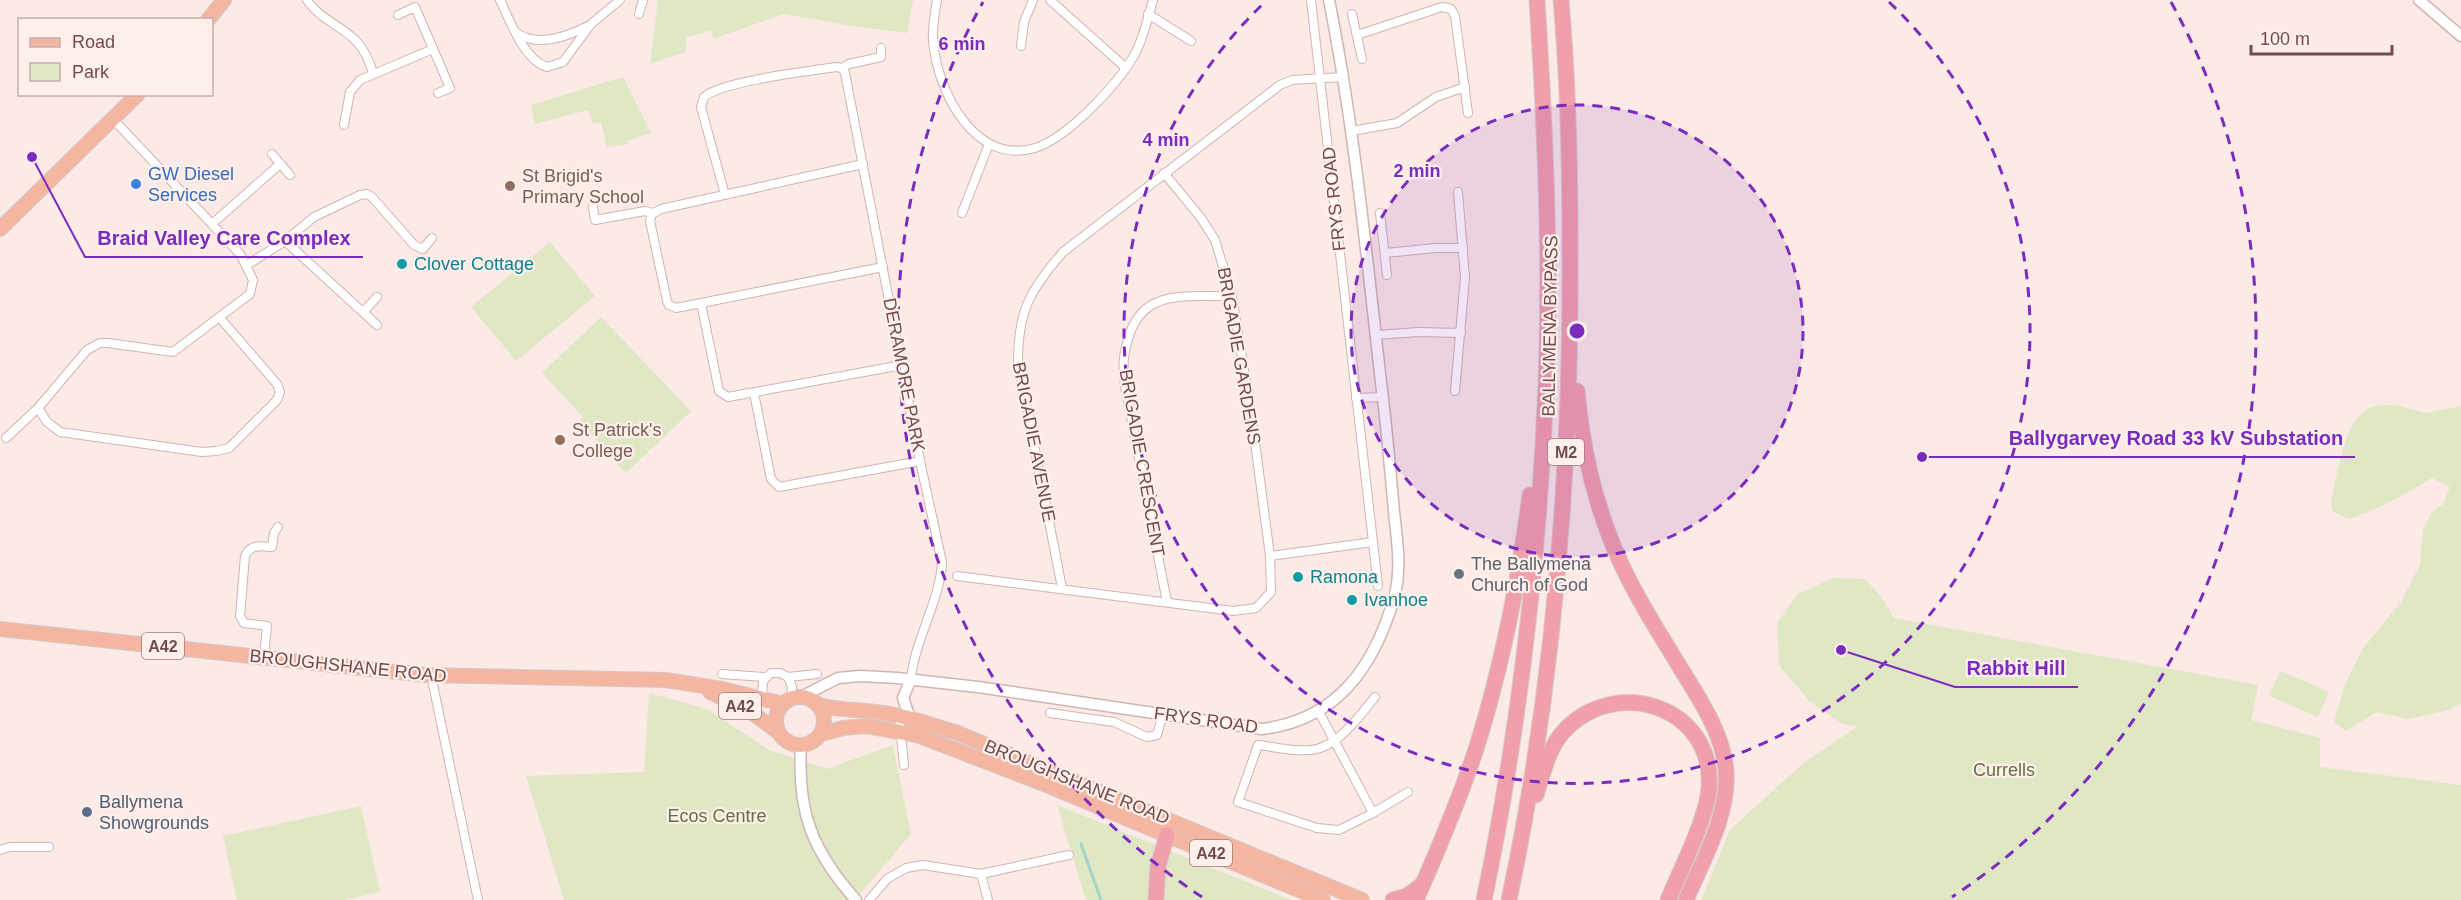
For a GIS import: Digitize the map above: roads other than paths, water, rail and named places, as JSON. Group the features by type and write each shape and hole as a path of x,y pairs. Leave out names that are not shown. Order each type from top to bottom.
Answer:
{"highway":[{"name":"BALLYMENA BYPASS","path":"1484,900 1501,812 1527,631 1546,386 1546,143 1537,0"},
{"name":"BALLYMENA BYPASS","path":"1509,900 1535,756 1557,578 1564,495 1571,334 1569,116 1562,0"},
{"path":"1571,334 1583,445 1598,507 1628,577 1706,710 1721,749 1726,770 1724,806 1686,900"},
{"path":"1416,900 1473,756 1497,671 1525,532 1546,386"},
{"path":"1516,862 1551,752 1562,733 1589,711 1606,704 1627,701 1647,704 1664,710 1680,720 1693,734 1702,750 1708,769 1709,788 1706,807 1668,900"},
{"path":"1156,900 1158,866 1167,836"},
{"path":"1394,900 1407,896 1423,884"}],"main road":[{"path":"210,18 224,0"},
{"path":"0,229 136,96"},
{"name":"BROUGHSHANE ROAD","path":"0,629 431,675 645,679 697,687"},
{"name":"A42","path":"697,687 722,689 762,700 816,703"},
{"name":"A42","path":"697,687 747,709 788,742 801,746 812,742 821,734"},
{"name":"A42","path":"778,732 776,717 792,700"},
{"path":"816,703 824,719 821,734"},
{"name":"BROUGHSHANE ROAD","path":"816,703 833,709 904,717 974,740 1362,900"},
{"name":"BROUGHSHANE ROAD","path":"821,734 853,727 899,730 960,750 1323,900"},
{"path":"1167,836 1176,828 1186,826"}],"street":[{"path":"307,0 315,12 345,31 359,44 373,73"},
{"path":"501,0 514,31 532,58 541,66 549,67 563,62 591,24 620,0"},
{"path":"639,14 643,0"},
{"path":"937,0 933,43 948,96 970,129 988,144 1006,148 1031,149 1050,141 1106,93 1126,68 1138,48 1154,0"},
{"path":"1021,46 1024,22 1033,0"},
{"path":"1050,0 1126,68"},
{"name":"FRYS ROAD","path":"1311,0 1378,586"},
{"name":"FRYS ROAD","path":"792,700 846,676 910,679 1262,729 1298,722 1319,712 1345,692 1379,637 1394,597 1398,553 1352,131 1329,0"},
{"path":"2419,0 2461,36"},
{"path":"398,15 415,7 450,88 438,93"},
{"path":"1357,35 1397,20 1443,7 1448,8 1455,16 1468,113"},
{"path":"1148,14 1191,41"},
{"path":"1352,14 1362,59"},
{"path":"514,31 527,39 537,41 572,33 591,24"},
{"path":"725,195 701,107 704,97 711,92 754,80 842,68 849,64 881,57 881,48"},
{"path":"344,125 350,92 360,80 433,49"},
{"name":"DERAMORE PARK","path":"842,68 845,72 920,461 942,562 940,578 913,660 910,679"},
{"name":"BRIGADIE AVENUE","path":"1062,588 1018,362 1018,335 1024,306 1043,275 1063,252 1164,172 1284,82 1321,77 1344,77"},
{"path":"1352,131 1397,123 1438,96 1465,87"},
{"path":"6,438 38,408 80,356 93,346 108,343 172,352 250,294 252,280 240,254 113,119"},
{"path":"962,213 988,144"},
{"path":"272,154 290,175"},
{"path":"212,224 280,164"},
{"path":"593,207 596,220 645,211 653,213 661,209 863,164"},
{"name":"BRIGADIE GARDENS","path":"957,576 1228,611 1253,610 1265,601 1271,592 1270,556 1252,419 1232,296 1215,240 1201,218 1164,172"},
{"path":"1455,391 1465,277 1458,192"},
{"path":"247,266 285,241 314,217 365,194 374,198 412,244 423,249 432,238"},
{"path":"653,213 650,221 668,304 680,308 883,267"},
{"path":"1380,213 1388,275"},
{"path":"285,241 377,325"},
{"path":"1385,253 1463,248"},
{"name":"BRIGADIE CRESCENT","path":"1167,602 1125,386 1123,370 1125,348 1140,317 1156,302 1173,298 1232,296"},
{"path":"363,312 377,297"},
{"path":"701,303 719,391 732,398 902,364"},
{"path":"38,408 47,422 60,432 202,452 229,448 277,400 280,392 277,384 220,318"},
{"path":"1376,335 1419,332 1461,333"},
{"path":"754,393 771,479 779,488 920,461"},
{"path":"1356,398 1382,397"},
{"path":"264,657 267,626 244,623 240,616 245,556 248,550 256,545 272,547 274,533 278,527"},
{"path":"1270,556 1373,542"},
{"path":"722,674 765,677 780,673 788,677 817,674"},
{"path":"431,675 478,900"},
{"path":"762,700 762,686 765,677"},
{"path":"788,677 792,687 792,700"},
{"path":"904,765 899,730 904,717 903,699 910,679"},
{"path":"816,703 825,684"},
{"path":"1375,697 1359,717 1334,740 1320,748 1308,750 1258,745 1238,802 1280,818 1339,830 1408,792"},
{"path":"1319,712 1373,813"},
{"path":"1050,713 1114,722 1147,737 1158,733 1163,714"},
{"path":"801,746 801,794 806,821 828,866 856,900"},
{"path":"0,850 10,847 49,847"},
{"path":"869,900 887,879 906,868 923,865 981,874 1069,855"},
{"path":"981,874 988,900"}],"waterway":[{"path":"1081,844 1101,900"}],"place":[{"name":"Braid Valley Care Complex","path":"32,157"},
{"name":"GW Diesel Services","path":"136,184"},
{"name":"St Brigid's Primary School","path":"510,186"},
{"name":"Clover Cottage","path":"402,264"},
{"name":"St Patrick's College","path":"560,440"},
{"name":"Ballygarvey Road 33 kV Substation","path":"1922,457"},
{"name":"The Ballymena Church of God","path":"1459,574"},
{"name":"Ramona","path":"1298,577"},
{"name":"Ivanhoe","path":"1352,600"},
{"name":"Rabbit Hill","path":"1841,650"},
{"name":"Ballymena Showgrounds","path":"87,812"}],"park label":[{"name":"Currells","path":"2004,770"},
{"name":"Ecos Centre","path":"717,816"}]}
